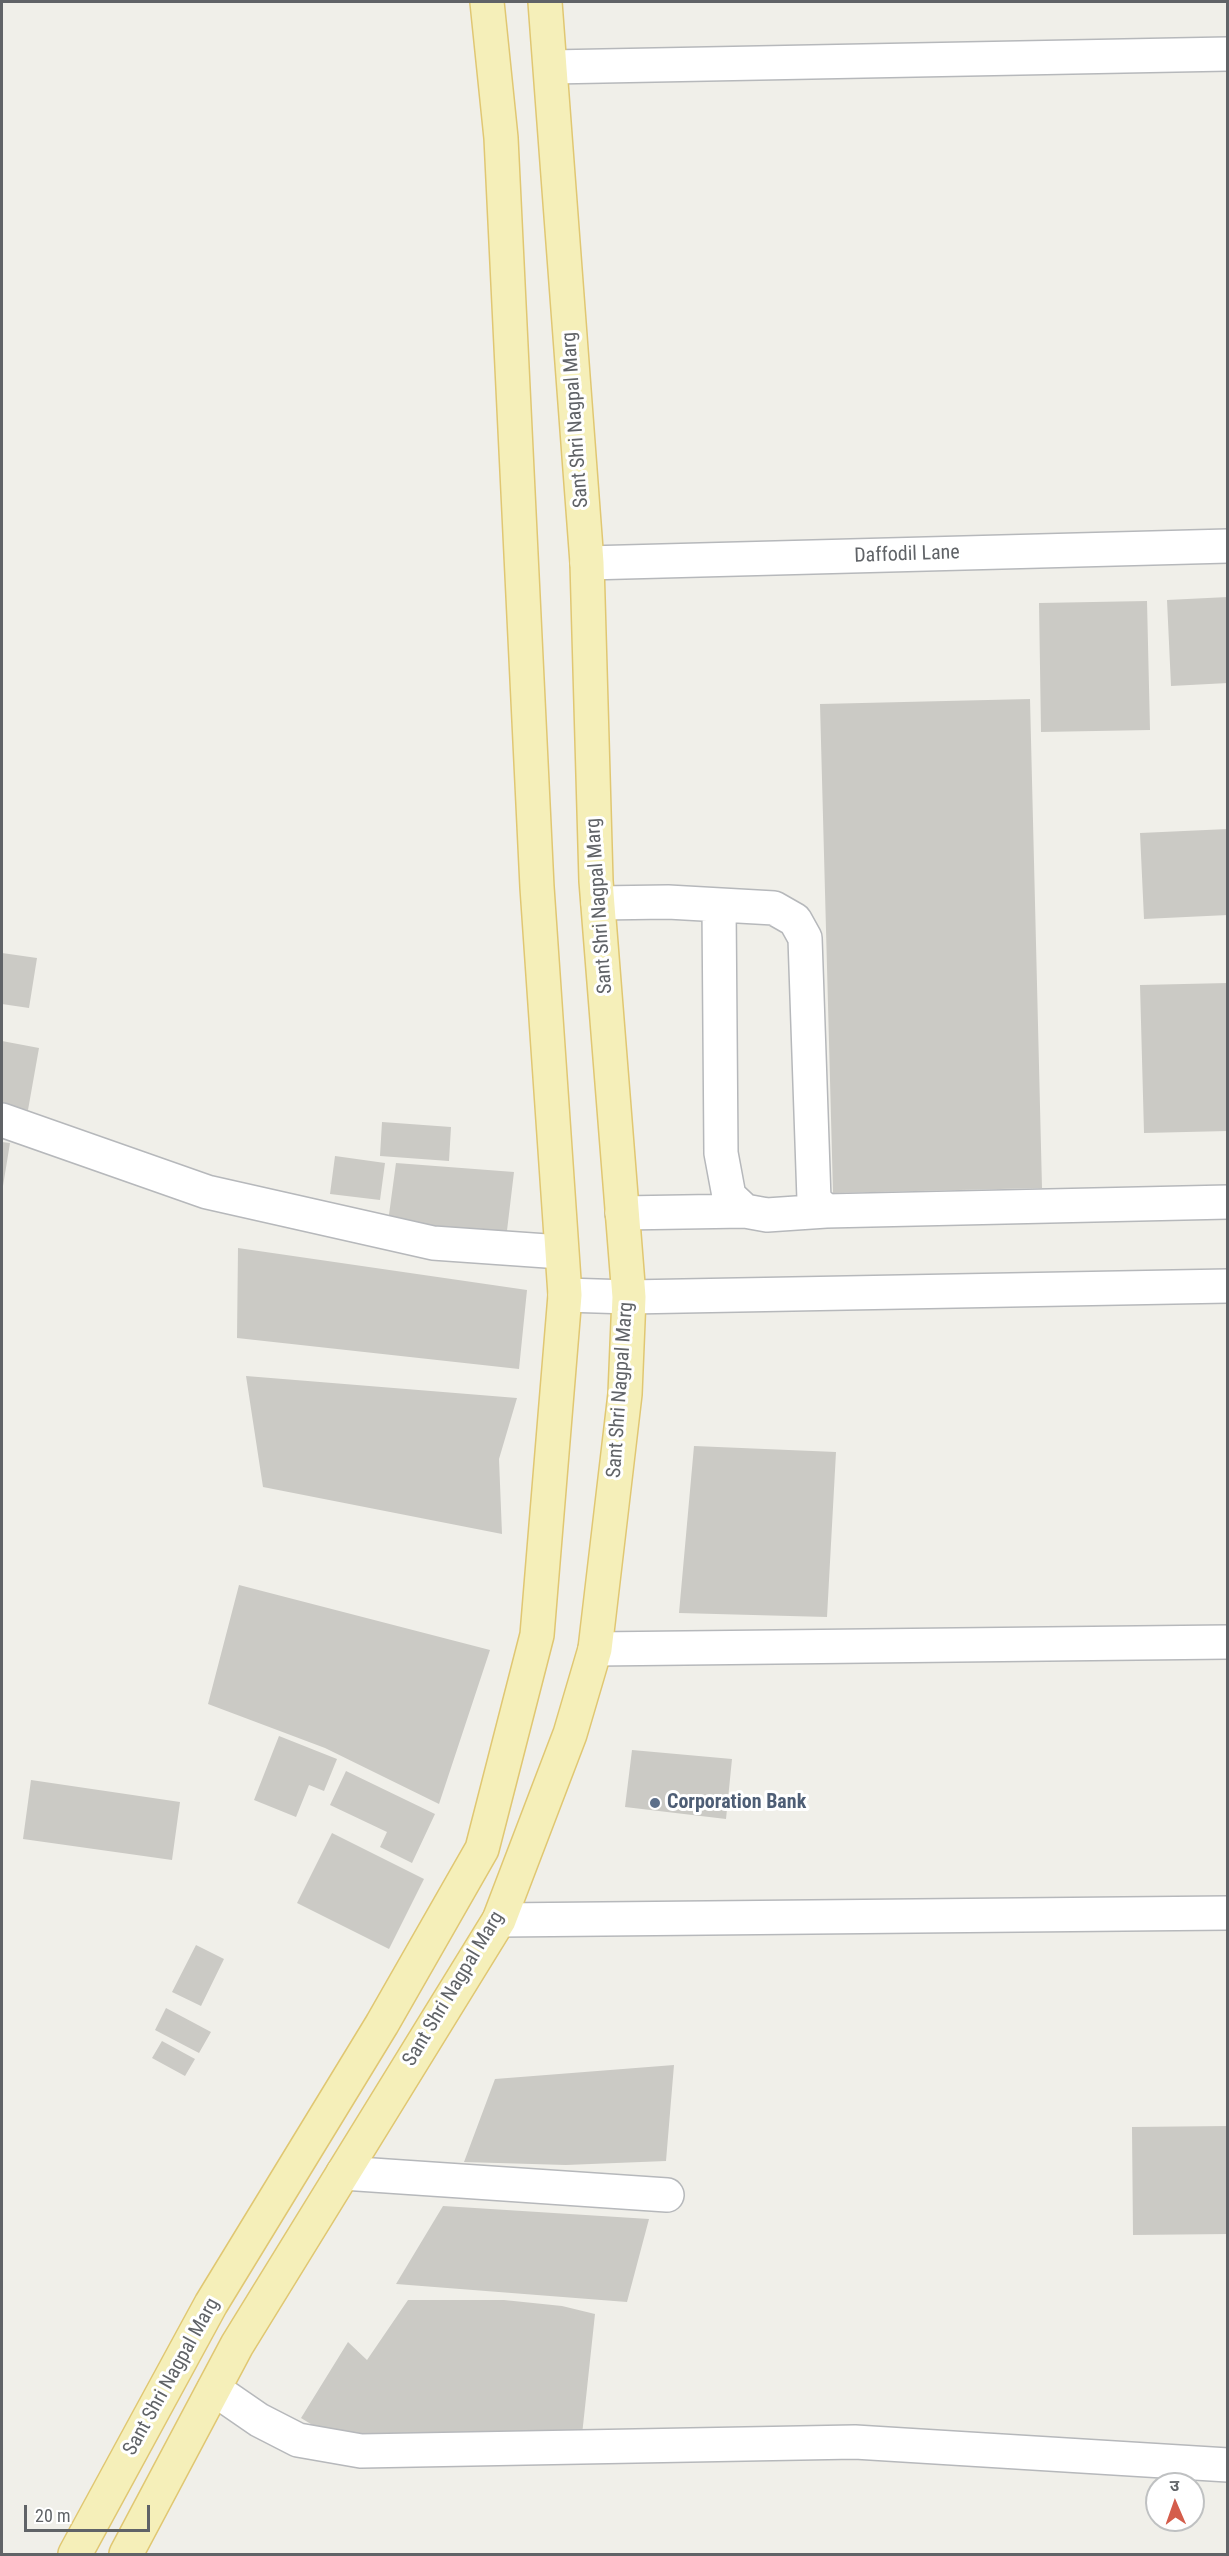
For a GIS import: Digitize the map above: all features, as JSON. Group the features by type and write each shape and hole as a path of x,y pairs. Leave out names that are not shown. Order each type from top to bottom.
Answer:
{"main road":[{"name":"Sant Shri Nagpal Marg","path":"75,2554 211,2304 382,2024 482,1849 537,1635 565,1295 537,887 501,138 487,2"},
{"name":"Sant Shri Nagpal Marg","path":"126,2554 237,2345 499,1920 570,1734 595,1649 625,1394 629,1297 598,903 587,563 545,2"}],"street":[{"path":"551,67 1227,54"},
{"name":"Daffodil Lane","path":"587,563 1227,546"},
{"path":"598,903 668,902 774,908 795,920 805,938 814,1200 826,1211"},
{"path":"719,906 721,1153 729,1196 746,1211"},
{"path":"2,1120 207,1192 433,1243 561,1252"},
{"path":"622,1213 746,1211 767,1215 826,1211 1227,1202"},
{"path":"565,1295 629,1297 1227,1286"},
{"path":"595,1649 1227,1642"},
{"path":"499,1920 1227,1913"},
{"path":"343,2173 667,2195"},
{"path":"214,2389 259,2420 298,2440 361,2451 855,2442 1227,2465"}],"building":[{"path":"1228,597 1228,683 1171,686 1167,600"},
{"path":"1147,601 1150,730 1041,732 1039,603"},
{"path":"1030,699 1042,1188 833,1193 820,704"},
{"path":"1228,829 1228,915 1144,919 1140,833"},
{"path":"2,953 37,958 29,1008 2,1004"},
{"path":"1228,983 1228,1131 1144,1133 1140,985"},
{"path":"2,1041 39,1048 28,1110 2,1105"},
{"path":"382,1122 451,1127 449,1161 380,1156"},
{"path":"2,1142 10,1143 3,1186 2,1186"},
{"path":"335,1156 385,1163 380,1200 330,1194"},
{"path":"396,1163 514,1172 506,1239 388,1222"},
{"path":"238,1248 527,1290 519,1369 237,1338"},
{"path":"246,1376 517,1398 499,1459 502,1534 263,1487"},
{"path":"694,1446 836,1452 827,1617 679,1613"},
{"path":"239,1585 490,1650 439,1804 325,1748 208,1704"},
{"path":"279,1736 337,1759 324,1791 309,1785 296,1817 254,1800"},
{"path":"632,1750 732,1759 726,1819 625,1807"},
{"path":"346,1771 435,1814 412,1863 380,1847 387,1832 330,1805"},
{"path":"31,1780 180,1802 172,1860 23,1839"},
{"path":"332,1833 424,1879 389,1949 297,1903"},
{"path":"196,1945 224,1959 201,2006 172,1992"},
{"path":"166,2008 211,2032 199,2053 155,2030"},
{"path":"162,2041 195,2059 185,2076 152,2058"},
{"path":"674,2065 666,2161 566,2165 464,2162 495,2079"},
{"path":"1228,2126 1228,2234 1133,2235 1132,2127"},
{"path":"443,2206 649,2219 627,2302 396,2284"},
{"path":"408,2300 504,2300 562,2306 595,2314 582,2435 337,2440 301,2418 348,2342 367,2360"}],"place":[{"name":"Corporation Bank","path":"655,1803"}]}
